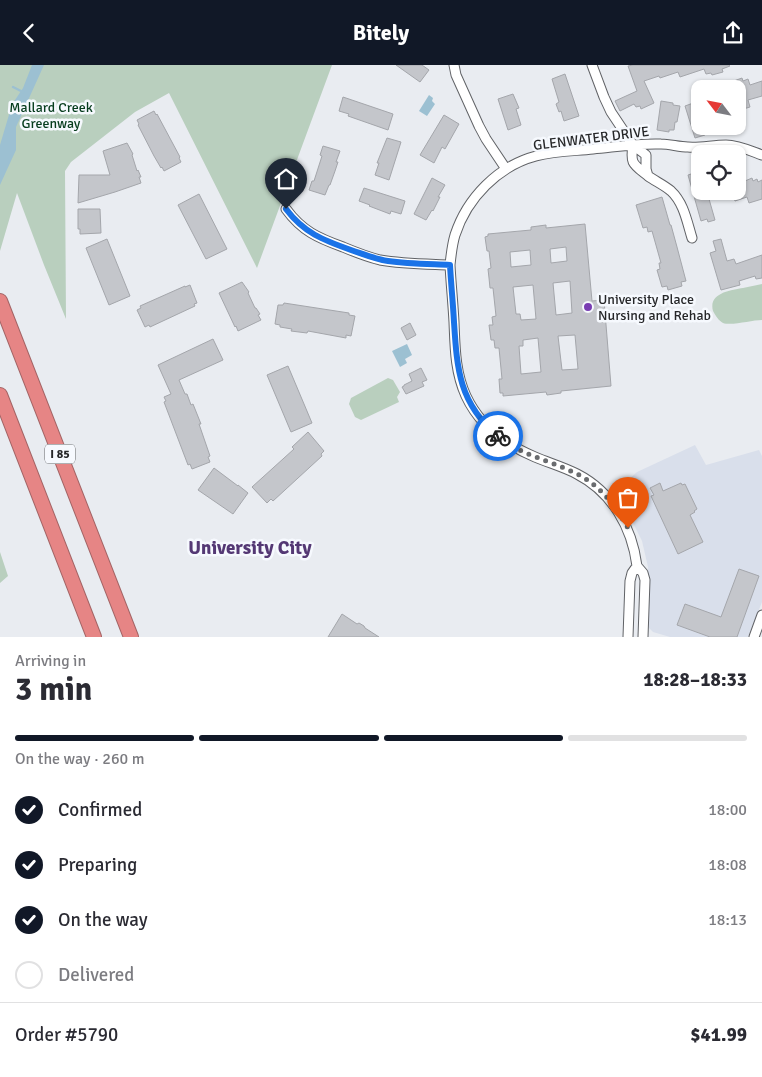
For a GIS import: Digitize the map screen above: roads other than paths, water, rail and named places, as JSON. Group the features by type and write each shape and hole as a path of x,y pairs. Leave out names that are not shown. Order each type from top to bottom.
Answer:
{"highway":[{"name":"I 85","path":"0,301 132,637"},
{"name":"I 85","path":"0,395 94,637"}],"street":[{"path":"454,65 458,81 479,126 506,169"},
{"path":"592,65 607,105 633,145 646,155 648,176"},
{"name":"GLENWATER DRIVE","path":"643,637 645,581 643,573 637,565 628,528 613,504 600,491 576,473 528,454 501,439 486,425 471,406 464,391 457,365 450,265 455,234 473,199 492,179 517,163 537,156 658,144 688,147 726,145 762,155"},
{"path":"633,145 631,157 633,162 648,176 671,191 678,200 692,238"},
{"path":"286,209 298,223 312,234 359,253 394,262 450,265"},
{"name":"GLENWATER DRIVE","path":"628,637 630,581 637,565"},
{"path":"754,637 762,615"}],"water":[{"path":"32,65 44,65 16,127 16,150 0,185 0,145 13,103 23,88"},
{"path":"429,95 433,98 432,101 435,104 427,116 419,111"},
{"path":"407,344 412,355 405,359 407,363 400,367 392,351"}],"waterway":[{"path":"13,87 23,92"}],"place":[{"name":"University Place Nursing and Rehab","path":"588,307"}],"district":[{"name":"University City","path":"250,547"}],"park label":[{"name":"Mallard Creek Greenway","path":"51,115"}]}
